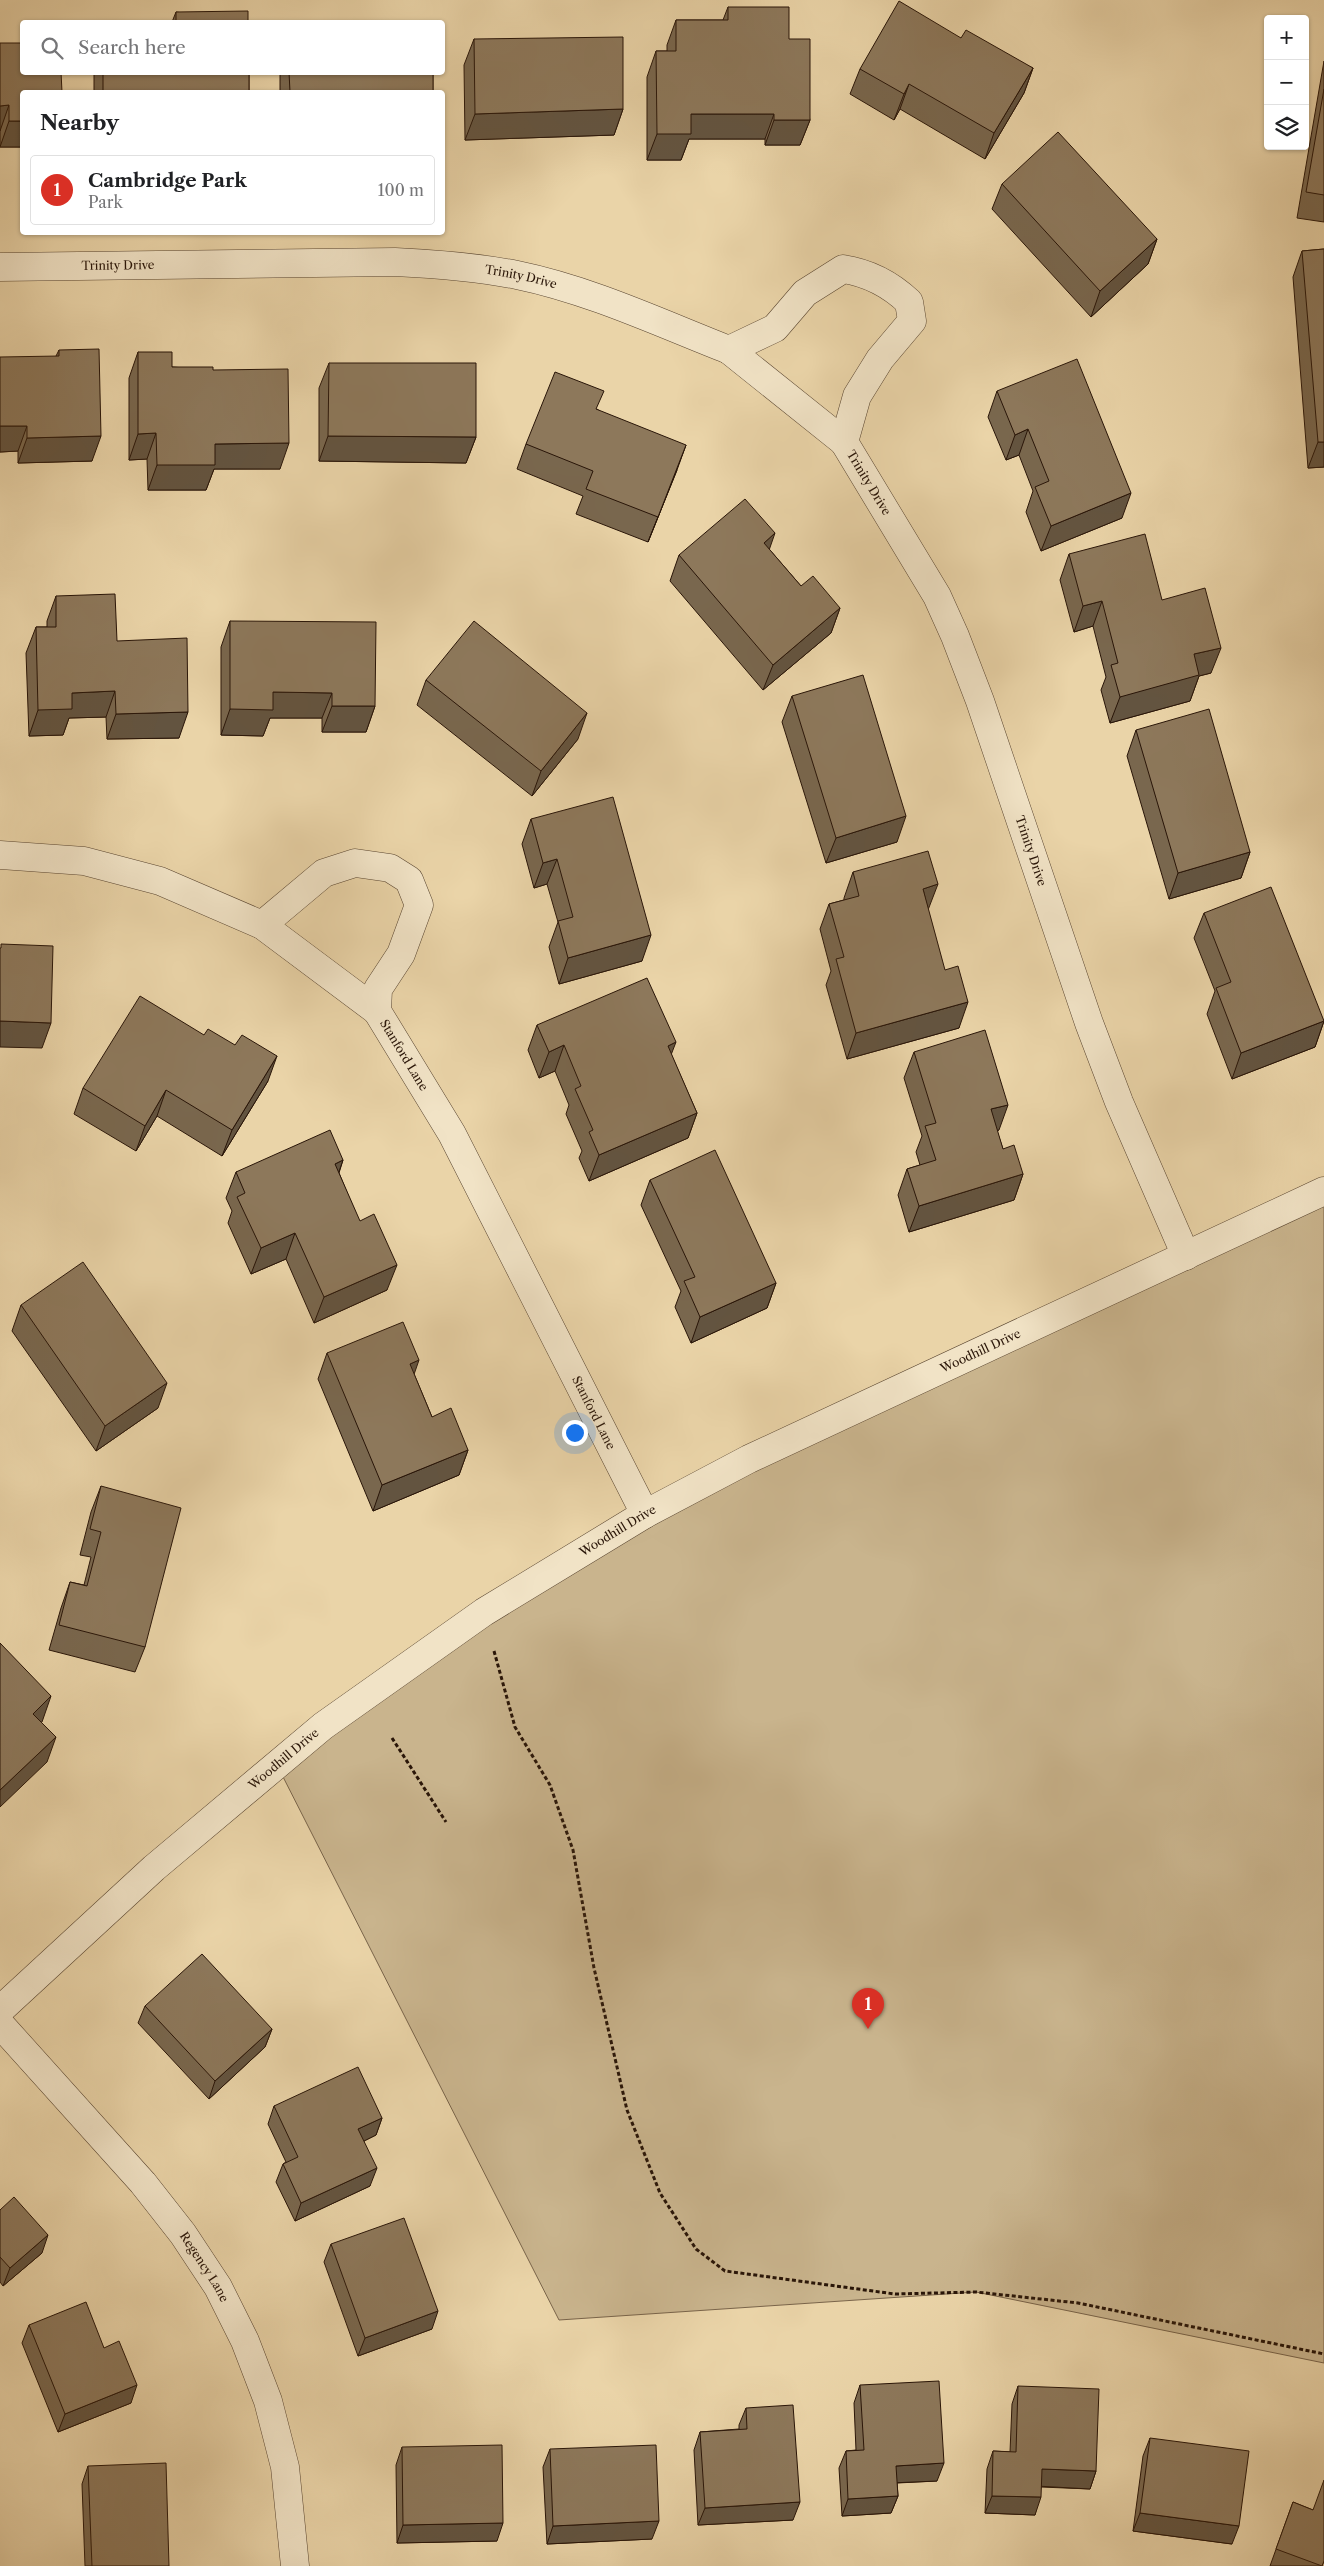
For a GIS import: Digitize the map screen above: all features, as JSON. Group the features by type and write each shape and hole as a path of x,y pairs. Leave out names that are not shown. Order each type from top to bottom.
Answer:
{"street":[{"name":"Trinity Drive","path":"0,267 395,262 437,264 517,275 590,296 729,350 775,328 806,294 843,269 863,272 894,288 909,302 912,321 880,359 857,396 844,442 937,596 955,636 980,701 1089,1023 1119,1102 1186,1256"},
{"path":"729,350 844,442"},
{"path":"0,854 84,861 160,881 262,925 377,1011"},
{"name":"Stanford Lane","path":"262,925 324,873 355,863 390,868 409,880 419,905 401,954 378,989 377,1011 452,1134 645,1514"},
{"name":"Woodhill Drive","path":"0,2010 154,1868 323,1726 484,1612 645,1514 758,1455 1324,1192"},
{"name":"Regency Lane","path":"0,2024 143,2183 183,2234 218,2287 245,2341 268,2402 285,2467 295,2566"}],"path":[{"path":"484,1612 515,1727 550,1785 572,1850 594,1968 627,2110 660,2193 696,2249 725,2271 895,2294 976,2292 1078,2303 1324,2354"},
{"path":"392,1738 446,1822"}],"shaded area":[{"path":"1324,1192 1324,2363 976,2292 559,2320 277,1765 645,1514"}],"building":[{"path":"899,1 961,38 966,30 1033,68 994,133 909,84 904,94 860,69"},
{"path":"728,7 789,7 789,39 810,39 810,120 774,120 774,114 691,114 691,134 657,134 656,51 676,51 676,20 728,20"},
{"path":"248,11 248,20 176,20 176,12"},
{"path":"623,37 623,109 475,114 474,39"},
{"path":"0,43 20,43 20,75 61,75 62,90 20,90 20,121 9,121 9,105 0,106"},
{"path":"103,75 249,75 249,90 103,90"},
{"path":"289,75 433,75 433,90 290,90"},
{"path":"1324,89 1324,195 1306,192"},
{"path":"1058,132 1157,239 1100,291 1002,184"},
{"path":"1324,249 1324,442 1318,442 1302,251"},
{"path":"99,349 101,436 27,438 27,426 0,426 0,357 59,356 59,350"},
{"path":"138,352 172,352 172,367 213,367 213,370 288,369 289,443 215,444 215,465 157,465 156,433 138,434"},
{"path":"1077,359 1131,493 1051,526 1035,487 1049,481 1028,429 1015,435 997,391"},
{"path":"329,363 476,363 476,437 328,436"},
{"path":"555,372 604,391 596,409 686,445 658,517 586,489 593,471 526,444"},
{"path":"745,499 775,533 764,543 801,586 813,576 840,608 773,665 679,555"},
{"path":"1145,534 1162,600 1205,588 1221,648 1194,654 1199,675 1120,697 1111,665 1118,663 1102,601 1083,606 1069,554"},
{"path":"115,594 117,641 187,638 188,712 116,714 115,691 72,693 72,709 38,710 36,627 56,627 56,596"},
{"path":"230,621 376,622 375,706 332,706 332,693 273,692 273,710 230,709"},
{"path":"474,621 587,713 541,771 426,680"},
{"path":"863,675 906,816 836,838 792,696"},
{"path":"1209,709 1250,852 1178,873 1136,730"},
{"path":"613,797 651,935 568,958 558,921 573,917 557,859 543,863 531,819"},
{"path":"928,851 938,884 923,889 945,970 958,966 968,1002 856,1033 836,959 844,957 829,904 859,896 853,872"},
{"path":"1271,887 1324,1021 1241,1053 1216,988 1231,982 1204,913"},
{"path":"1,944 53,946 51,1023 0,1021"},
{"path":"647,978 676,1042 668,1046 697,1113 599,1155 589,1132 593,1130 575,1089 581,1086 564,1045 549,1052 537,1025"},
{"path":"140,996 204,1035 208,1029 235,1045 242,1035 277,1056 232,1130 166,1090 145,1126 83,1088"},
{"path":"985,1030 1008,1105 991,1109 1003,1149 1014,1145 1023,1174 919,1206 907,1169 936,1160 925,1126 936,1123 914,1052"},
{"path":"330,1130 343,1160 335,1164 360,1221 374,1214 397,1265 324,1297 295,1233 261,1248 237,1197 245,1193 236,1172"},
{"path":"715,1150 776,1283 700,1317 684,1281 695,1277 650,1180"},
{"path":"83,1262 167,1383 105,1426 21,1305"},
{"path":"403,1322 419,1360 410,1364 432,1417 451,1408 468,1450 382,1485 327,1353"},
{"path":"101,1486 181,1508 145,1647 59,1625 70,1582 87,1586 101,1532 90,1529"},
{"path":"0,1643 51,1696 33,1714 56,1737 0,1790"},
{"path":"202,1954 272,2029 215,2081 145,2006"},
{"path":"358,2067 382,2118 358,2129 377,2168 301,2203 283,2164 298,2157 274,2106"},
{"path":"14,2197 48,2235 10,2268 0,2257 0,2210"},
{"path":"404,2218 438,2311 365,2338 331,2244"},
{"path":"86,2302 104,2348 119,2341 137,2385 65,2414 29,2325"},
{"path":"939,2381 944,2463 896,2466 898,2496 848,2499 846,2451 864,2450 860,2385"},
{"path":"1018,2386 1099,2389 1096,2471 1042,2469 1041,2497 992,2496 993,2451 1016,2452"},
{"path":"793,2405 800,2502 705,2508 700,2432 747,2429 746,2408"},
{"path":"1150,2438 1249,2451 1239,2526 1140,2513"},
{"path":"502,2445 503,2523 403,2525 402,2447"},
{"path":"656,2445 659,2521 553,2526 550,2449"},
{"path":"166,2463 169,2566 92,2566 88,2466"},
{"path":"1324,2480 1324,2561 1322,2566 1276,2549 1293,2502 1313,2510"}],"place":[{"name":"Cambridge Park","path":"868,2029"}]}
